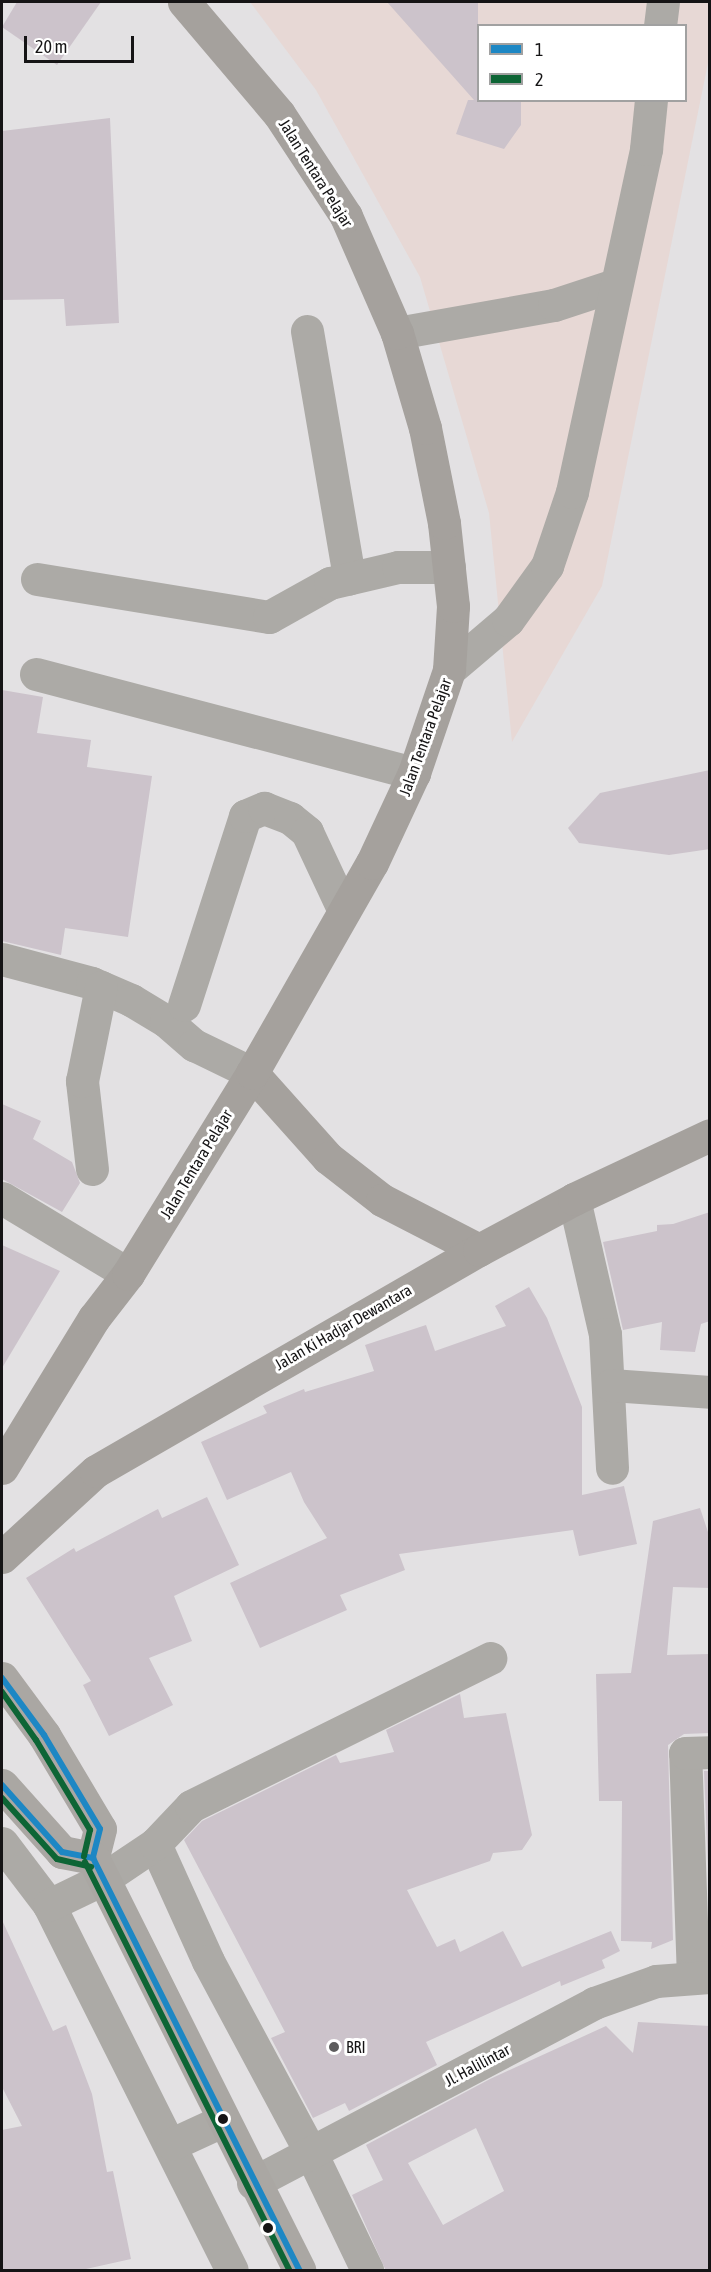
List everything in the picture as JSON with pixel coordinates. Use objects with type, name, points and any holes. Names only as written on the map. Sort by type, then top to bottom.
[{"type":"highway","points":[[2,1678],[44,1735],[100,1829],[98,1868],[222,2121],[299,2271]]},
{"type":"highway","points":[[2,1785],[62,1852],[98,1868]]},
{"type":"main road","name":"Jalan Tentara Pelajar","points":[[2,1468],[94,1318],[128,1274],[252,1073],[372,863],[414,773],[449,670],[453,606],[449,567],[425,428],[397,333],[346,216],[279,114],[184,2]]},
{"type":"main road","points":[[252,1073],[328,1158],[382,1200],[479,1250]]},
{"type":"main road","name":"Jalan Ki Hadjar Dewantara","points":[[2,1557],[96,1471],[479,1250],[574,1199],[710,1135]]},
{"type":"street","points":[[660,24],[663,2]]},
{"type":"street","points":[[449,670],[508,620],[547,566],[572,492],[646,149],[651,102]]},
{"type":"street","points":[[397,333],[554,305],[615,285]]},
{"type":"street","points":[[307,331],[349,578]]},
{"type":"street","points":[[37,579],[269,617],[330,583],[398,567],[449,567]]},
{"type":"street","points":[[36,674],[414,773]]},
{"type":"street","points":[[184,1005],[245,816],[264,808],[290,818],[307,832],[344,911]]},
{"type":"street","points":[[2,959],[101,987],[166,1021],[194,1045],[252,1073]]},
{"type":"street","points":[[92,1169],[82,1081],[101,987]]},
{"type":"street","points":[[2,1198],[128,1274]]},
{"type":"street","points":[[574,1199],[597,1290],[611,1385],[612,1468]]},
{"type":"street","points":[[611,1385],[710,1392]]},
{"type":"street","points":[[2,1434],[31,1419]]},
{"type":"street","points":[[50,1905],[98,1868],[155,1844],[191,1806],[490,1658]]},
{"type":"street","points":[[701,1977],[685,1753],[710,1752]]},
{"type":"street","points":[[2,1843],[50,1905],[172,2144],[232,2271]]},
{"type":"street","points":[[155,1844],[208,1961],[311,2153],[367,2271]]},
{"type":"street","name":"Jl. Halilintar","points":[[253,2183],[594,2003],[647,1983],[701,1977]]},
{"type":"street","points":[[172,2144],[222,2121]]},
{"type":"shaded area","points":[[250,2],[709,2],[709,58],[602,586],[512,742],[489,513],[420,277],[316,90]]},
{"type":"building","points":[[17,2],[101,2],[57,65],[2,27]]},
{"type":"building","points":[[387,2],[478,2],[477,102],[521,102],[521,125],[504,149],[456,134],[468,100],[474,100]]},
{"type":"building","points":[[110,118],[119,323],[66,326],[64,299],[2,300],[2,131]]},
{"type":"building","points":[[2,690],[43,697],[37,733],[91,740],[87,767],[152,776],[128,937],[65,928],[61,955],[2,941]]},
{"type":"building","points":[[710,770],[710,849],[669,855],[579,843],[568,828],[600,793]]},
{"type":"building","points":[[2,1104],[41,1121],[33,1139],[72,1162],[80,1183],[62,1212],[2,1179]]},
{"type":"building","points":[[710,1212],[710,1321],[701,1324],[695,1352],[660,1350],[662,1322],[623,1330],[603,1242],[657,1231],[657,1225],[673,1224]]},
{"type":"building","points":[[2,1245],[60,1271],[2,1368]]},
{"type":"building","points":[[529,1287],[547,1318],[582,1407],[582,1495],[624,1486],[637,1544],[579,1556],[573,1530],[399,1554],[405,1570],[340,1595],[347,1610],[260,1648],[230,1583],[327,1538],[304,1502],[291,1472],[227,1500],[201,1442],[267,1413],[263,1406],[304,1389],[305,1392],[374,1371],[365,1345],[426,1325],[435,1351],[506,1326],[495,1306]]},
{"type":"building","points":[[207,1497],[239,1565],[174,1596],[192,1641],[149,1658],[173,1705],[109,1736],[83,1685],[91,1681],[26,1578],[74,1548],[76,1552],[158,1509],[162,1518]]},
{"type":"building","points":[[700,1508],[710,1538],[710,1588],[673,1587],[667,1655],[710,1654],[710,1733],[684,1734],[668,1745],[673,1940],[651,1949],[652,1942],[621,1941],[622,1801],[599,1801],[596,1674],[631,1673],[653,1521]]},
{"type":"building","points":[[460,1694],[464,1718],[506,1713],[532,1835],[522,1850],[493,1853],[490,1861],[407,1890],[437,1947],[455,1939],[460,1952],[503,1931],[522,1967],[611,1931],[620,1951],[602,1960],[605,1968],[561,1986],[560,1981],[426,2042],[437,2065],[349,2111],[345,2103],[313,2118],[271,2038],[285,2032],[184,1840],[202,1821],[336,1755],[340,1763],[394,1752],[386,1730]]},
{"type":"building","points":[[704,1771],[710,1771],[710,1914]]},
{"type":"building","points":[[2,1920],[53,2031],[66,2025],[92,2094],[107,2172],[113,2171],[131,2259],[77,2271],[2,2271],[2,2130],[22,2126],[2,2087]]},
{"type":"building","points":[[638,2022],[710,2026],[710,2271],[386,2271],[352,2195],[383,2180],[366,2145],[490,2079],[606,2026],[633,2053]],"holes":[[[476,2128],[504,2191],[443,2225],[408,2163]]]},
{"type":"transit line","name":"1","points":[[2,1678],[44,1735],[100,1829],[93,1858]]},
{"type":"transit line","name":"2","points":[[2,1692],[36,1740],[90,1830],[84,1856]]},
{"type":"transit line","name":"1","points":[[2,1785],[62,1852],[93,1858]]},
{"type":"transit line","name":"2","points":[[2,1798],[57,1859],[91,1867]]},
{"type":"transit line","name":"1","points":[[93,1858],[299,2270]]},
{"type":"transit line","name":"2","points":[[85,1862],[289,2270]]},
{"type":"place","name":"BRI","points":[[334,2047]]}]
